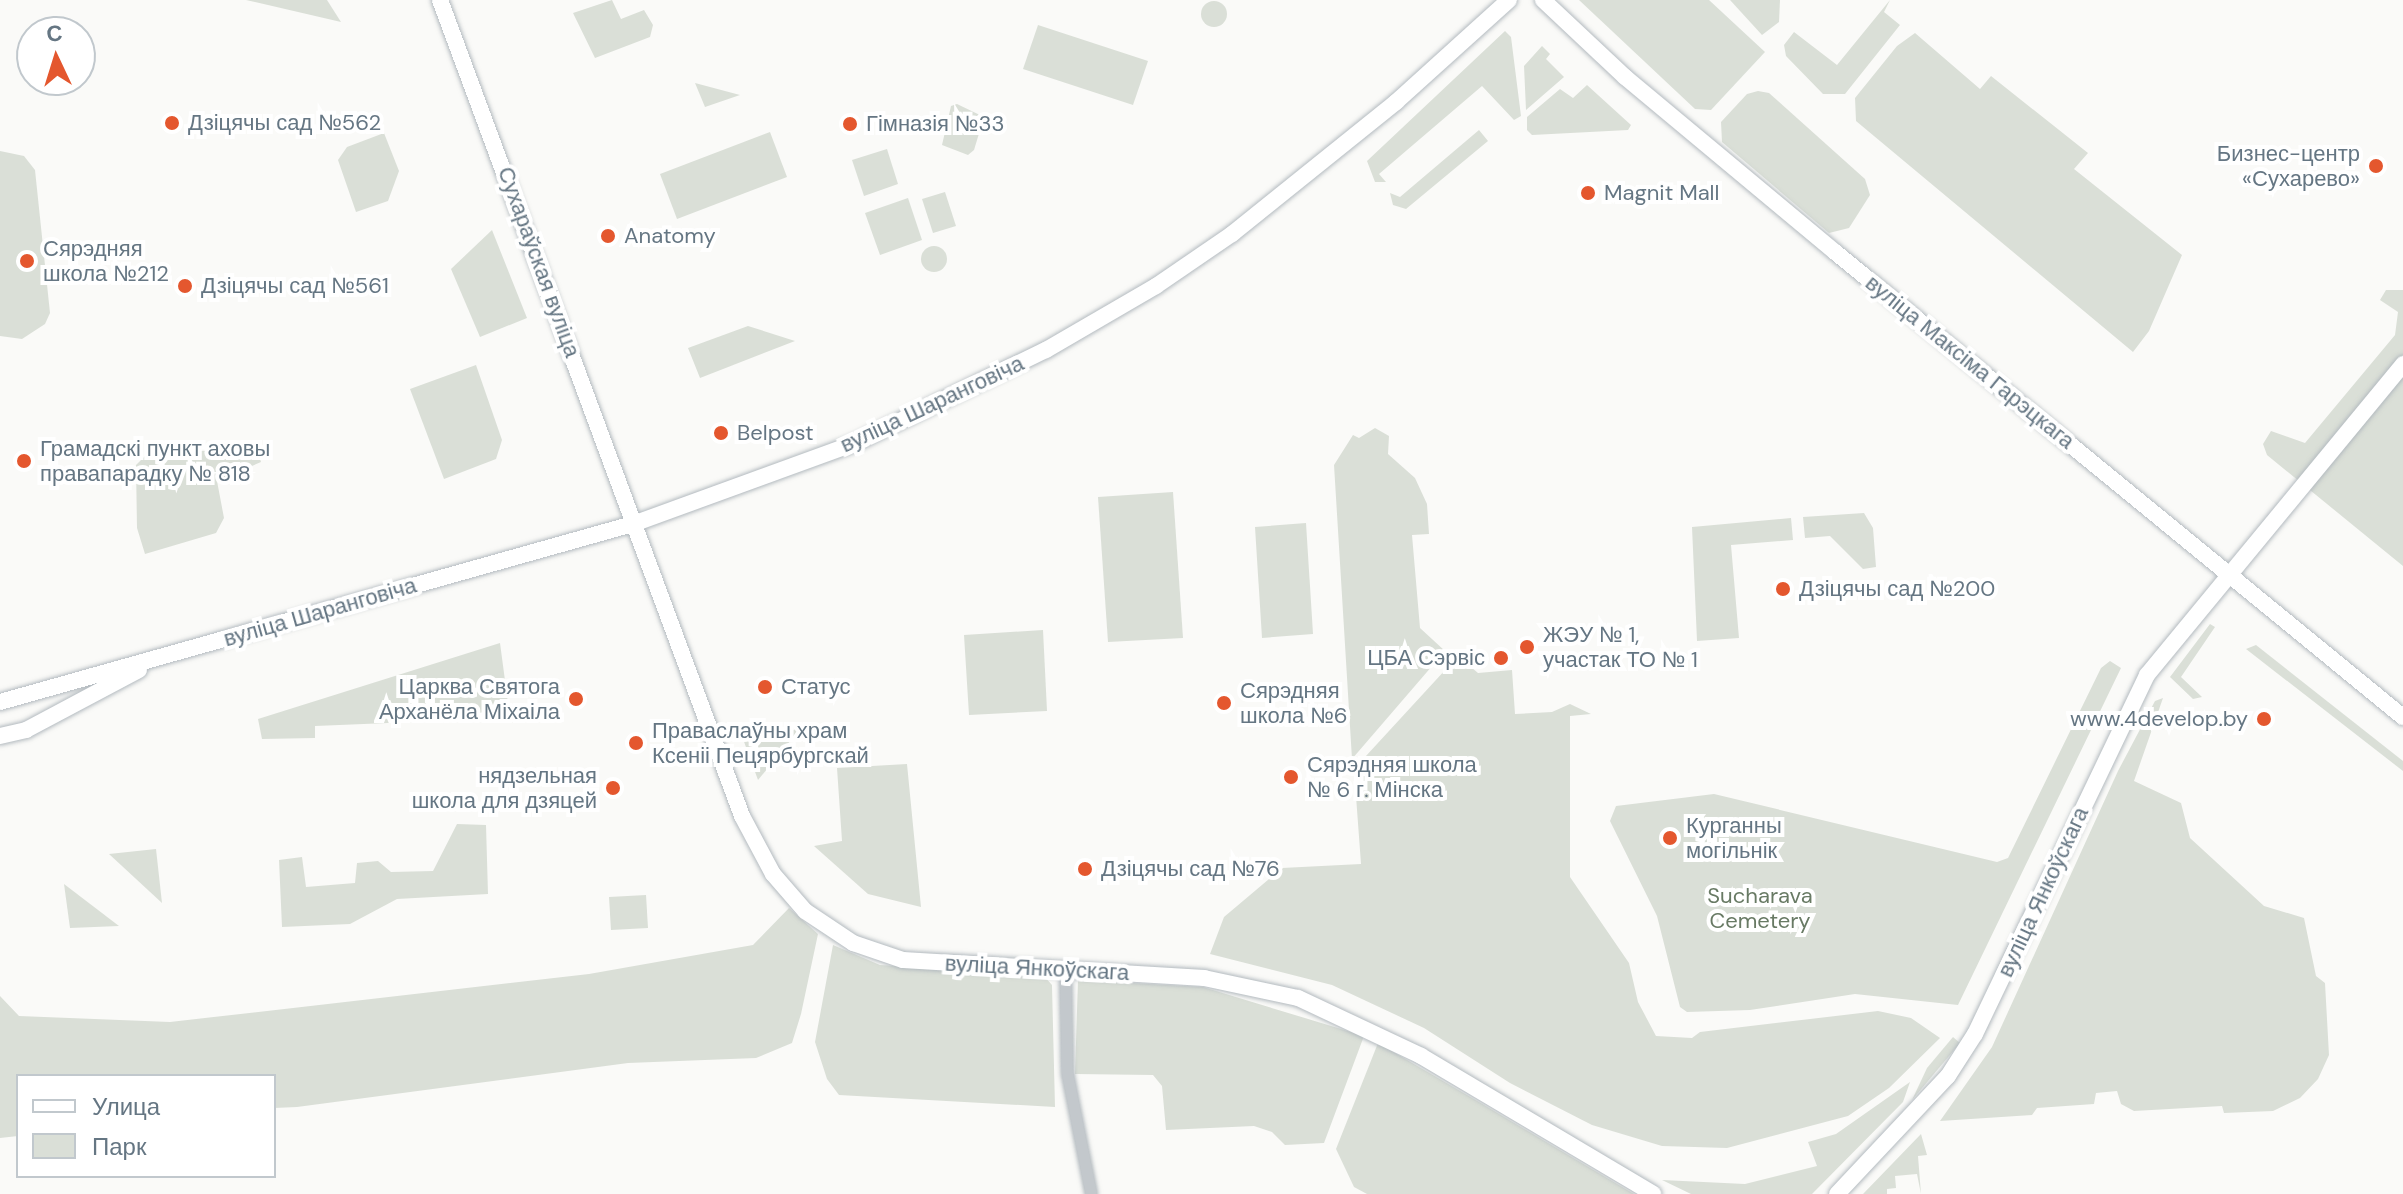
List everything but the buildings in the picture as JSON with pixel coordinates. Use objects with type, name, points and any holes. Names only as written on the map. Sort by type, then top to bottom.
[{"type":"main road","name":"Сухараўская вуліца","points":[[440,0],[633,524]]},
{"type":"main road","name":"вуліца Шаранговіча","points":[[0,702],[633,524],[855,443],[1046,350],[1156,286],[1232,234],[1384,112],[1509,0]]},
{"type":"main road","name":"вуліца Максіма Гарэцкага","points":[[1543,0],[1553,6],[1625,77],[2403,717]]},
{"type":"main road","name":"вуліца Янкоўскага","points":[[1837,1194],[1939,1087],[1975,1034],[2147,675],[2227,574],[2403,364]]},
{"type":"main road","name":"вуліца Янкоўскага","points":[[633,524],[742,816],[773,874],[805,911],[853,943],[903,960],[1218,980],[1334,1012],[1446,1070],[1653,1194]]},
{"type":"main road","name":"вуліца Шаранговіча","points":[[0,736],[26,730],[169,654]]},
{"type":"street","points":[[1065,969],[1067,1073],[1091,1194]]},
{"type":"green space","points":[[246,0],[327,0],[341,22]]},
{"type":"green space","points":[[612,0],[621,19],[644,10],[653,25],[650,37],[595,58],[573,13]]},
{"type":"green space","points":[[1579,0],[1709,0],[1765,52],[1711,110],[1695,109]]},
{"type":"green space","points":[[1730,0],[1780,0],[1779,22],[1762,35]]},
{"type":"green space","points":[[1890,0],[1884,12],[1900,25],[1845,94],[1823,94],[1786,56],[1784,45],[1794,32],[1837,65]]},
{"type":"green space","points":[[1214,1],[1223,5],[1227,14],[1223,23],[1214,27],[1205,23],[1201,14],[1205,5]]},
{"type":"green space","points":[[1038,25],[1148,61],[1133,105],[1023,69]]},
{"type":"green space","points":[[1505,31],[1511,37],[1521,116],[1514,120],[1482,86],[1379,174],[1386,182],[1375,182],[1367,161]]},
{"type":"green space","points":[[1915,33],[1980,89],[1991,76],[2088,153],[2074,169],[2182,255],[2149,331],[2133,352],[1856,121],[1855,98],[1897,46]]},
{"type":"green space","points":[[1542,46],[1550,54],[1546,59],[1564,77],[1526,110],[1524,66]]},
{"type":"green space","points":[[695,83],[740,95],[705,107]]},
{"type":"green space","points":[[1587,85],[1631,125],[1628,130],[1532,135],[1527,130],[1527,117],[1560,89],[1573,98]]},
{"type":"green space","points":[[1758,91],[1769,93],[1865,179],[1870,195],[1849,228],[1829,233],[1722,142],[1721,122],[1747,94]]},
{"type":"green space","points":[[957,104],[984,117],[974,150],[968,155],[942,145],[951,106]]},
{"type":"green space","points":[[1479,130],[1488,141],[1406,209],[1393,205],[1390,193],[1400,197]]},
{"type":"green space","points":[[770,132],[787,177],[677,219],[660,174]]},
{"type":"green space","points":[[384,133],[399,171],[388,201],[356,212],[338,160],[347,147]]},
{"type":"green space","points":[[887,149],[898,184],[864,196],[852,160]]},
{"type":"green space","points":[[0,151],[24,156],[35,170],[50,313],[45,324],[22,339],[0,336]]},
{"type":"green space","points":[[945,192],[956,226],[933,233],[922,199]]},
{"type":"green space","points":[[908,198],[922,240],[880,255],[865,213]]},
{"type":"green space","points":[[492,230],[527,318],[480,337],[451,269]]},
{"type":"green space","points":[[934,246],[943,250],[947,259],[943,268],[934,272],[925,268],[921,259],[925,250]]},
{"type":"green space","points":[[2386,290],[2403,290],[2403,566],[2267,455],[2263,444],[2271,431],[2305,443],[2395,335],[2398,312],[2380,300]]},
{"type":"green space","points":[[748,326],[795,341],[700,378],[688,348]]},
{"type":"green space","points":[[476,365],[502,440],[496,459],[444,479],[410,389]]},
{"type":"green space","points":[[1375,428],[1389,436],[1388,454],[1415,478],[1427,504],[1429,534],[1412,535],[1420,628],[1445,651],[1352,759],[1334,465],[1353,435],[1359,438]]},
{"type":"green space","points":[[256,447],[261,462],[217,481],[224,518],[216,533],[145,554],[137,528],[136,465],[146,455]]},
{"type":"green space","points":[[1173,492],[1183,638],[1108,642],[1098,497]]},
{"type":"green space","points":[[1864,513],[1873,528],[1876,567],[1863,569],[1830,536],[1805,538],[1803,517]]},
{"type":"green space","points":[[1791,518],[1793,540],[1731,545],[1739,638],[1697,641],[1692,527]]},
{"type":"green space","points":[[1306,523],[1313,634],[1262,638],[1255,527]]},
{"type":"green space","points":[[2210,624],[2215,627],[2181,677],[2202,697],[2193,699],[2170,677]]},
{"type":"green space","points":[[1043,630],[1047,711],[969,715],[964,635]]},
{"type":"green space","points":[[500,643],[510,718],[315,726],[315,738],[262,739],[258,719]]},
{"type":"green space","points":[[2256,645],[2403,761],[2403,771],[2246,649]]},
{"type":"green space","points":[[1458,656],[1478,673],[1512,670],[1515,714],[1552,712],[1570,704],[1591,714],[1570,716],[1570,877],[1629,963],[1638,1002],[1656,1036],[1692,1038],[1700,1032],[1878,1011],[1911,1018],[1940,1038],[1889,1088],[1848,1116],[1727,1148],[1662,1146],[1592,1125],[1510,1083],[1424,1028],[1332,985],[1210,954],[1224,917],[1282,868],[1361,864],[1354,769]]},
{"type":"green space","name":"Sucharava Cemetery","points":[[2110,661],[2121,668],[1958,1005],[1855,994],[1750,1010],[1687,1012],[1680,1007],[1657,916],[1610,821],[1616,806],[1714,794],[1997,862],[2008,858],[2101,668]]},
{"type":"green space","points":[[2163,698],[2134,781],[2181,803],[2190,838],[2264,906],[2304,918],[2316,976],[2325,983],[2329,1055],[2318,1079],[2300,1098],[2273,1111],[2224,1113],[2222,1106],[2134,1111],[2121,1104],[2117,1091],[2096,1093],[2094,1104],[2037,1108],[2032,1115],[1940,1121],[1992,1047],[2118,771],[2155,701]]},
{"type":"green space","points":[[759,725],[760,734],[800,729],[758,780],[739,728]]},
{"type":"green space","points":[[907,764],[921,907],[868,894],[814,846],[842,841],[837,768]]},
{"type":"green space","points":[[457,824],[486,825],[488,894],[397,899],[350,924],[282,927],[279,860],[302,857],[306,887],[355,883],[357,863],[378,861],[391,872],[433,871]]},
{"type":"green space","points":[[156,849],[162,903],[109,854]]},
{"type":"green space","points":[[64,884],[119,926],[70,928]]},
{"type":"green space","points":[[646,895],[648,928],[611,930],[609,897]]},
{"type":"green space","points":[[789,908],[818,934],[792,1043],[756,1058],[628,1063],[276,1108],[276,1074],[16,1074],[16,1136],[0,1138],[0,996],[19,1016],[170,1022],[589,974],[753,945]]},
{"type":"green space","points":[[833,945],[880,965],[1044,976],[1052,985],[1055,1107],[839,1095],[827,1079],[815,1042]]},
{"type":"green space","points":[[1078,980],[1203,987],[1364,1036],[1324,1143],[1285,1145],[1272,1132],[1254,1126],[1166,1130],[1162,1086],[1153,1075],[1075,1074]]},
{"type":"green space","points":[[1953,1037],[1960,1043],[1912,1100],[1927,1068]]},
{"type":"green space","points":[[1378,1043],[1634,1194],[1367,1194],[1354,1187],[1336,1149]]},
{"type":"green space","points":[[1910,1082],[1903,1102],[1812,1194],[1691,1194],[1662,1180],[1745,1184],[1817,1166],[1808,1142],[1836,1134]]},
{"type":"green space","points":[[1921,1134],[1927,1155],[1918,1156],[1921,1194],[1917,1174],[1895,1176],[1896,1188],[1887,1189],[1887,1194],[1863,1194]]},
{"type":"place","name":"Дзіцячы сад №562","points":[[172,123]]},
{"type":"place","name":"Гімназія №33","points":[[850,124]]},
{"type":"place","name":"Бизнес-центр «Сухарево»","points":[[2376,166]]},
{"type":"place","name":"Magnit Mall","points":[[1588,193]]},
{"type":"place","name":"Anatomy","points":[[608,236]]},
{"type":"place","name":"Сярэдняя школа №212","points":[[27,261]]},
{"type":"place","name":"Дзіцячы сад №561","points":[[185,286]]},
{"type":"place","name":"Belpost","points":[[721,433]]},
{"type":"place","name":"Грамадскі пункт аховы правапарадку № 818","points":[[24,461]]},
{"type":"place","name":"Дзіцячы сад №200","points":[[1783,589]]},
{"type":"place","name":"ЖЭУ № 1, участак ТО № 1","points":[[1527,647]]},
{"type":"place","name":"ЦБА Сэрвіс","points":[[1501,658]]},
{"type":"place","name":"Статус","points":[[765,687]]},
{"type":"place","name":"Царква Святога Арханёла Міхаіла","points":[[576,699]]},
{"type":"place","name":"Сярэдняя школа №6","points":[[1224,703]]},
{"type":"place","name":"www.4develop.by","points":[[2264,719]]},
{"type":"place","name":"Праваслаўны храм Ксеніі Пецярбургскай","points":[[636,743]]},
{"type":"place","name":"Сярэдняя школа № 6 г. Мінска","points":[[1291,777]]},
{"type":"place","name":"нядзельная школа для дзяцей","points":[[613,788]]},
{"type":"place","name":"Курганны могільнік","points":[[1670,838]]},
{"type":"place","name":"Дзіцячы сад №76","points":[[1085,869]]}]
